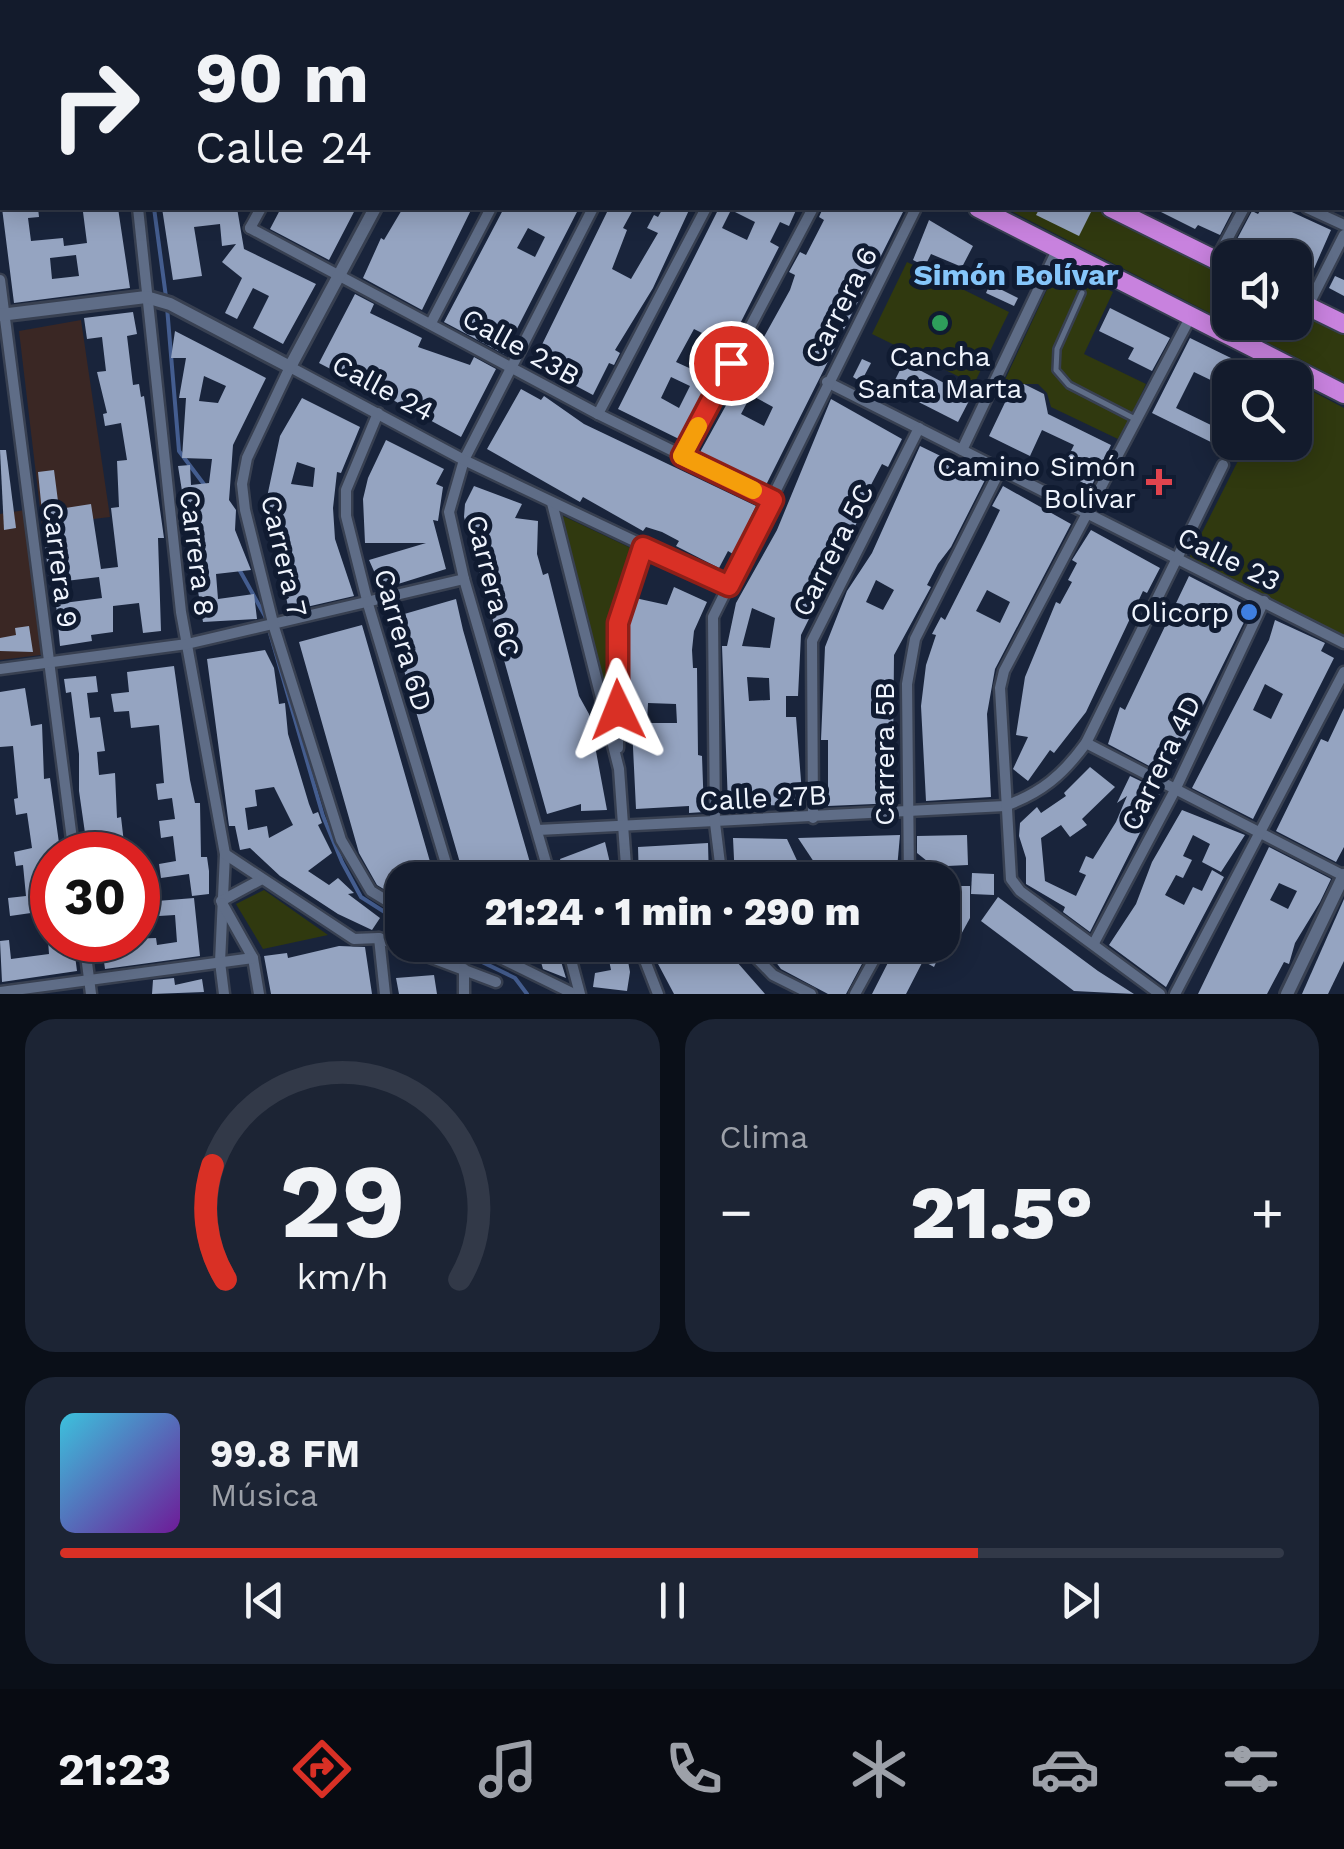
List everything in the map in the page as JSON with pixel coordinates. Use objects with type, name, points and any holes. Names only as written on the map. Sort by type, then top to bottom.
[{"type":"highway","points":[[982,210],[1344,394]]},
{"type":"highway","points":[[1136,213],[1212,258]]},
{"type":"highway","points":[[1312,308],[1344,324]]},
{"type":"street","name":"Carrera 8","points":[[138,210],[186,644],[225,854],[220,962],[224,994]]},
{"type":"street","points":[[247,210],[250,228]]},
{"type":"street","points":[[250,228],[259,210]]},
{"type":"street","name":"Carrera 7","points":[[374,210],[290,367],[247,458],[242,484],[274,627],[341,840],[371,891],[385,900]]},
{"type":"street","points":[[431,323],[490,210]]},
{"type":"street","name":"Carrera 6C","points":[[546,862],[464,579],[449,512],[464,460],[592,210]]},
{"type":"street","points":[[598,414],[705,210]]},
{"type":"street","points":[[682,456],[812,210]]},
{"type":"street","name":"Carrera 6","points":[[720,862],[715,824],[710,637],[713,617],[915,210]]},
{"type":"street","points":[[1232,240],[1243,210]]},
{"type":"street","points":[[1310,210],[1344,226]]},
{"type":"street","name":"Calle 23B","points":[[250,228],[598,414],[773,500]]},
{"type":"street","points":[[1312,287],[1344,235]]},
{"type":"street","points":[[962,450],[1058,248]]},
{"type":"street","name":"Carrera 9","points":[[0,280],[71,832]]},
{"type":"street","name":"Calle 24","points":[[2,314],[146,298],[170,304],[464,460],[729,586]]},
{"type":"street","points":[[1160,994],[1020,891],[1011,879],[1000,688],[1004,671],[1191,316]]},
{"type":"street","name":"Calle 23","points":[[827,382],[1344,643]]},
{"type":"street","name":"Carrera 6D","points":[[378,412],[346,490],[346,516],[368,604],[446,862]]},
{"type":"street","name":"Carrera 5C","points":[[813,818],[812,641],[920,428]]},
{"type":"street","name":"Calle 27B","points":[[538,830],[715,824],[1005,806],[1051,784],[1086,743],[1222,465]]},
{"type":"street","name":"Carrera 5B","points":[[909,862],[907,684],[915,639],[1000,470]]},
{"type":"street","points":[[552,503],[618,769]]},
{"type":"street","points":[[626,862],[618,769],[618,623],[643,547]]},
{"type":"street","points":[[0,669],[186,644],[274,627],[464,579]]},
{"type":"street","name":"Carrera 4D","points":[[1094,943],[1174,792],[1264,601]]},
{"type":"street","points":[[1176,994],[1344,672]]},
{"type":"street","points":[[1086,743],[1174,792],[1344,876],[1287,994]]},
{"type":"street","points":[[225,854],[354,939],[385,939]]},
{"type":"street","points":[[259,994],[253,958],[221,901],[260,880]]},
{"type":"street","points":[[379,938],[385,994]]},
{"type":"street","points":[[0,992],[253,958]]},
{"type":"street","points":[[87,962],[91,994]]},
{"type":"street","points":[[455,962],[496,982]]},
{"type":"street","points":[[505,962],[554,989],[577,994],[570,962]]},
{"type":"street","points":[[646,962],[658,994]]},
{"type":"street","points":[[761,962],[773,974],[810,994]]},
{"type":"street","points":[[855,994],[873,962]]},
{"type":"street","points":[[464,969],[464,994]]},
{"type":"lane","points":[[1082,293],[1057,349],[1056,370],[1069,385],[1137,420]]},
{"type":"shaded area","points":[[81,320],[110,517],[42,525],[19,331]]},
{"type":"shaded area","points":[[25,510],[41,655],[0,660],[0,514]]},
{"type":"green space","points":[[1009,210],[1096,210],[1212,267],[1212,314]]},
{"type":"green space","name":"Cancha Santa Marta","points":[[907,262],[1009,312],[974,384],[872,334]]},
{"type":"green space","points":[[1058,266],[1113,292],[1084,354],[1146,384],[1120,440],[1051,407],[1047,393],[1038,384],[1003,384]]},
{"type":"green space","points":[[1312,318],[1344,334],[1344,382],[1312,366],[1312,360],[1301,360],[1262,340],[1312,340]]},
{"type":"green space","points":[[1312,391],[1344,408],[1344,640],[1188,560],[1238,460],[1312,460]]},
{"type":"green space","points":[[559,514],[635,550],[616,616],[613,713],[609,714]]},
{"type":"green space","points":[[264,890],[328,935],[263,949],[236,904]]},
{"type":"building","points":[[2,210],[38,210],[39,217],[28,218],[31,241],[63,238],[64,246],[87,243],[83,212],[118,210],[130,288],[14,303]],"holes":[[[76,255],[79,276],[52,279],[50,258]]]},
{"type":"building","points":[[162,210],[237,210],[244,249],[316,284],[283,344],[253,328],[269,296],[253,288],[237,319],[225,313],[242,278],[222,262],[236,244],[222,246],[220,224],[194,227],[202,276],[173,280]]},
{"type":"building","points":[[280,210],[355,210],[329,260],[270,229]]},
{"type":"building","points":[[402,210],[471,210],[422,310],[363,278],[381,238],[384,240]]},
{"type":"building","points":[[503,210],[578,210],[504,354],[444,322]],"holes":[[[528,228],[545,237],[535,257],[517,248]]]},
{"type":"building","points":[[608,210],[633,210],[623,228],[627,230],[612,269],[631,279],[658,233],[647,228],[654,215],[658,217],[662,210],[689,210],[653,288],[615,350],[620,353],[614,365],[609,363],[593,395],[533,363]]},
{"type":"building","points":[[718,210],[731,210],[796,210],[789,226],[780,222],[770,242],[779,247],[681,440],[618,409]],"holes":[[[731,210],[755,222],[747,240],[722,228]],[[694,329],[714,339],[698,372],[676,362]],[[671,377],[690,386],[679,408],[661,398]]]},
{"type":"building","points":[[822,210],[904,210],[766,485],[699,454],[790,290],[795,275],[789,272],[800,252],[806,255],[824,220],[819,217]],"holes":[[[751,395],[773,407],[764,426],[741,414]]]},
{"type":"building","points":[[1039,210],[1092,210],[1079,236],[1036,215]]},
{"type":"building","points":[[1157,210],[1233,210],[1220,235],[1198,225],[1195,229]]},
{"type":"building","points":[[1261,210],[1287,210],[1331,230],[1312,273],[1312,240],[1237,240],[1252,211],[1258,214]]},
{"type":"building","points":[[929,220],[973,246],[962,267],[931,254],[925,266],[913,260]]},
{"type":"building","points":[[1335,276],[1344,280],[1344,296],[1329,288]]},
{"type":"building","points":[[990,284],[1018,298],[1014,306],[986,293]]},
{"type":"building","points":[[355,294],[374,304],[370,313],[422,338],[418,347],[470,365],[474,357],[496,369],[461,437],[391,399],[389,403],[369,394],[371,390],[319,363]]},
{"type":"building","points":[[1110,308],[1170,338],[1152,371],[1128,359],[1134,348],[1099,331]]},
{"type":"building","points":[[133,312],[137,334],[127,336],[133,385],[139,384],[141,397],[144,396],[164,538],[158,538],[161,631],[143,633],[139,603],[113,606],[113,632],[91,635],[92,641],[60,646],[56,604],[102,598],[99,577],[49,583],[38,472],[54,470],[59,509],[91,504],[101,569],[118,567],[111,508],[119,507],[117,461],[127,460],[121,423],[105,426],[103,414],[107,413],[97,372],[106,371],[102,337],[87,339],[84,318]]},
{"type":"building","points":[[175,331],[266,378],[233,445],[229,500],[236,510],[235,530],[251,570],[216,574],[218,599],[254,594],[257,619],[203,622],[178,466],[190,465],[191,485],[209,483],[212,459],[182,458],[186,398],[179,398],[186,358],[171,358]],"holes":[[[204,376],[226,386],[218,403],[199,401]]]},
{"type":"building","points":[[1190,338],[1235,360],[1212,360],[1212,381],[1194,372],[1176,408],[1212,426],[1212,443],[1152,413]]},
{"type":"building","points":[[862,359],[871,363],[861,382],[853,377]]},
{"type":"building","points":[[904,362],[971,397],[958,422],[891,388]]},
{"type":"building","points":[[1024,384],[1044,394],[1048,414],[1111,445],[1091,487],[1061,471],[1074,445],[1042,430],[1030,456],[989,436],[1011,390]]},
{"type":"building","points":[[521,389],[541,400],[544,396],[584,424],[756,506],[733,554],[728,551],[719,568],[676,546],[679,541],[662,532],[646,527],[643,531],[583,497],[580,502],[487,449]]},
{"type":"building","points":[[302,398],[360,427],[341,473],[337,472],[333,508],[335,539],[354,596],[289,611],[266,502],[280,436]],"holes":[[[297,462],[315,468],[313,487],[291,484]]]},
{"type":"building","points":[[831,399],[902,439],[888,467],[882,464],[862,502],[866,504],[801,635],[798,696],[786,696],[786,717],[796,717],[803,806],[728,804],[722,646],[727,646],[736,603],[777,530]],"holes":[[[752,608],[775,618],[770,648],[742,646]],[[747,677],[769,678],[770,700],[749,701]]]},
{"type":"building","points":[[386,440],[444,469],[436,484],[443,487],[438,521],[433,520],[446,569],[382,589],[369,560],[426,543],[365,543],[363,499]]},
{"type":"building","points":[[920,446],[986,478],[927,585],[931,587],[894,655],[893,762],[897,803],[828,806],[828,740],[821,740],[825,647],[847,591],[872,553]],"holes":[[[876,580],[894,590],[883,610],[866,602]]]},
{"type":"building","points":[[0,450],[6,450],[16,528],[4,530]]},
{"type":"building","points":[[474,486],[522,504],[515,518],[538,521],[537,554],[543,575],[548,573],[579,696],[589,714],[607,810],[581,811],[581,804],[547,814],[464,517],[465,504]]},
{"type":"building","points":[[1003,486],[1071,524],[995,669],[987,714],[991,797],[926,801],[921,706],[926,665],[936,635],[932,634],[941,617],[945,620],[1000,510],[992,506]],"holes":[[[987,590],[1010,602],[1000,623],[976,611]]]},
{"type":"building","points":[[1091,530],[1160,568],[1147,593],[1143,591],[1086,712],[1054,753],[1050,750],[1028,781],[1013,769],[1028,737],[1016,735],[1025,677],[1056,602],[1060,604],[1072,582],[1068,580],[1077,563],[1072,560]]},
{"type":"building","points":[[1189,576],[1251,608],[1168,776],[1108,744],[1120,707],[1125,710]]},
{"type":"building","points":[[674,587],[707,602],[694,631],[692,650],[693,668],[697,668],[698,755],[702,756],[704,812],[689,813],[689,806],[636,809],[627,624],[635,598],[667,605]],"holes":[[[648,703],[676,704],[677,723],[647,723]]]},
{"type":"building","points":[[456,599],[530,862],[460,862],[403,667],[409,665],[404,647],[395,649],[387,619]]},
{"type":"building","points":[[1275,620],[1325,643],[1321,651],[1334,658],[1253,819],[1192,788],[1269,640]],"holes":[[[1265,684],[1283,694],[1271,719],[1253,710]]]},
{"type":"building","points":[[362,625],[430,862],[385,862],[385,890],[377,885],[359,853],[299,642]]},
{"type":"building","points":[[29,626],[33,652],[0,651],[0,638],[16,635],[15,628]]},
{"type":"building","points":[[265,650],[274,668],[279,704],[285,703],[288,734],[309,804],[313,814],[318,812],[322,823],[318,825],[332,853],[308,871],[329,885],[338,878],[354,893],[348,894],[380,918],[372,930],[338,914],[280,876],[250,848],[240,850],[235,826],[229,826],[207,659]],"holes":[[[274,787],[293,825],[269,838],[267,826],[248,830],[245,808],[257,806],[255,790]]]},
{"type":"building","points":[[174,666],[190,780],[195,803],[200,803],[201,857],[207,857],[209,894],[192,896],[189,874],[161,878],[160,864],[176,861],[173,836],[161,838],[159,821],[175,819],[172,798],[158,800],[156,784],[164,783],[159,725],[131,728],[129,711],[114,712],[111,694],[129,692],[127,672]]},
{"type":"building","points":[[96,676],[98,692],[87,693],[90,718],[100,717],[105,751],[97,752],[99,775],[115,773],[117,818],[121,817],[123,832],[85,832],[71,692],[66,693],[64,679]]},
{"type":"building","points":[[25,688],[31,726],[42,724],[44,779],[50,778],[57,832],[30,834],[27,813],[16,815],[13,746],[0,747],[0,692]]},
{"type":"building","points":[[1344,708],[1344,847],[1336,862],[1276,831],[1321,739],[1328,742]]},
{"type":"building","points":[[1090,767],[1115,787],[1082,819],[1087,825],[1070,837],[1061,825],[1041,838],[1045,881],[1076,896],[1086,875],[1079,872],[1086,856],[1093,859],[1116,822],[1127,796],[1117,803],[1130,776],[1161,791],[1090,932],[1063,912],[1065,907],[1026,884],[1026,858],[1019,836],[1020,823],[1037,807],[1041,813],[1066,796],[1064,793]]},
{"type":"building","points":[[1182,810],[1245,835],[1221,872],[1202,862],[1210,844],[1193,835],[1183,856],[1192,860],[1183,878],[1176,875],[1165,895],[1184,905],[1193,887],[1202,891],[1212,870],[1224,877],[1166,987],[1109,945],[1136,904],[1152,862]]},
{"type":"building","points":[[900,835],[898,862],[814,862],[798,838]]},
{"type":"building","points":[[967,835],[968,865],[927,862],[917,853],[917,836]]},
{"type":"building","points":[[733,838],[787,839],[798,862],[734,862]]},
{"type":"building","points":[[605,842],[610,862],[561,862],[560,859]]},
{"type":"building","points":[[708,843],[709,862],[638,862],[638,847]]},
{"type":"building","points":[[1269,847],[1331,879],[1295,943],[1289,964],[1284,962],[1267,994],[1198,994]],"holes":[[[1279,883],[1297,891],[1288,909],[1270,900]]]},
{"type":"building","points":[[30,848],[30,913],[10,916],[8,898],[26,896],[23,865],[16,866],[14,852]]},
{"type":"building","points":[[972,873],[994,874],[994,895],[971,894]]},
{"type":"building","points":[[960,886],[970,886],[970,918],[960,936]]},
{"type":"building","points":[[998,897],[1134,994],[1074,991],[981,921]]},
{"type":"building","points":[[194,898],[200,956],[160,961],[160,945],[177,942],[175,915],[160,916],[160,901]]},
{"type":"building","points":[[1344,899],[1344,961],[1328,994],[1302,994]]},
{"type":"building","points":[[9,940],[11,959],[30,956],[30,962],[76,962],[77,971],[2,982],[0,941]]},
{"type":"building","points":[[339,946],[365,947],[372,994],[271,994],[264,956],[287,953],[288,958]]},
{"type":"building","points":[[104,962],[156,962],[105,969]]},
{"type":"building","points":[[541,962],[561,962],[566,978],[543,969]]},
{"type":"building","points":[[609,962],[628,962],[627,991],[593,987],[595,973],[611,970]]},
{"type":"building","points":[[657,962],[737,962],[765,994],[674,994]]},
{"type":"building","points":[[776,962],[863,962],[846,994],[828,994],[781,969]]},
{"type":"building","points":[[888,962],[922,962],[906,994],[872,994]]},
{"type":"building","points":[[434,975],[437,994],[399,994],[396,978]]},
{"type":"building","points":[[174,978],[175,985],[202,979],[204,992],[152,994],[153,980]]},
{"type":"waterway","points":[[154,210],[166,297]]},
{"type":"waterway","points":[[167,307],[179,451],[206,487]]},
{"type":"waterway","points":[[239,569],[265,616],[323,816],[342,862],[361,897],[385,912]]},
{"type":"waterway","points":[[482,962],[515,978],[527,994]]},
{"type":"slow traffic","points":[[698,426],[682,456],[753,490]]},
{"type":"place","name":"Cancha Santa Marta","points":[[940,323]]},
{"type":"place","name":"Camino Simón Bolivar","points":[[1159,482]]},
{"type":"place","name":"Olicorp","points":[[1249,612]]},
{"type":"district","name":"Simón Bolívar","points":[[1016,274]]},
{"type":"route","points":[[618,710],[616,656],[620,606],[643,547],[729,586],[773,500],[682,456],[731,363]]}]
